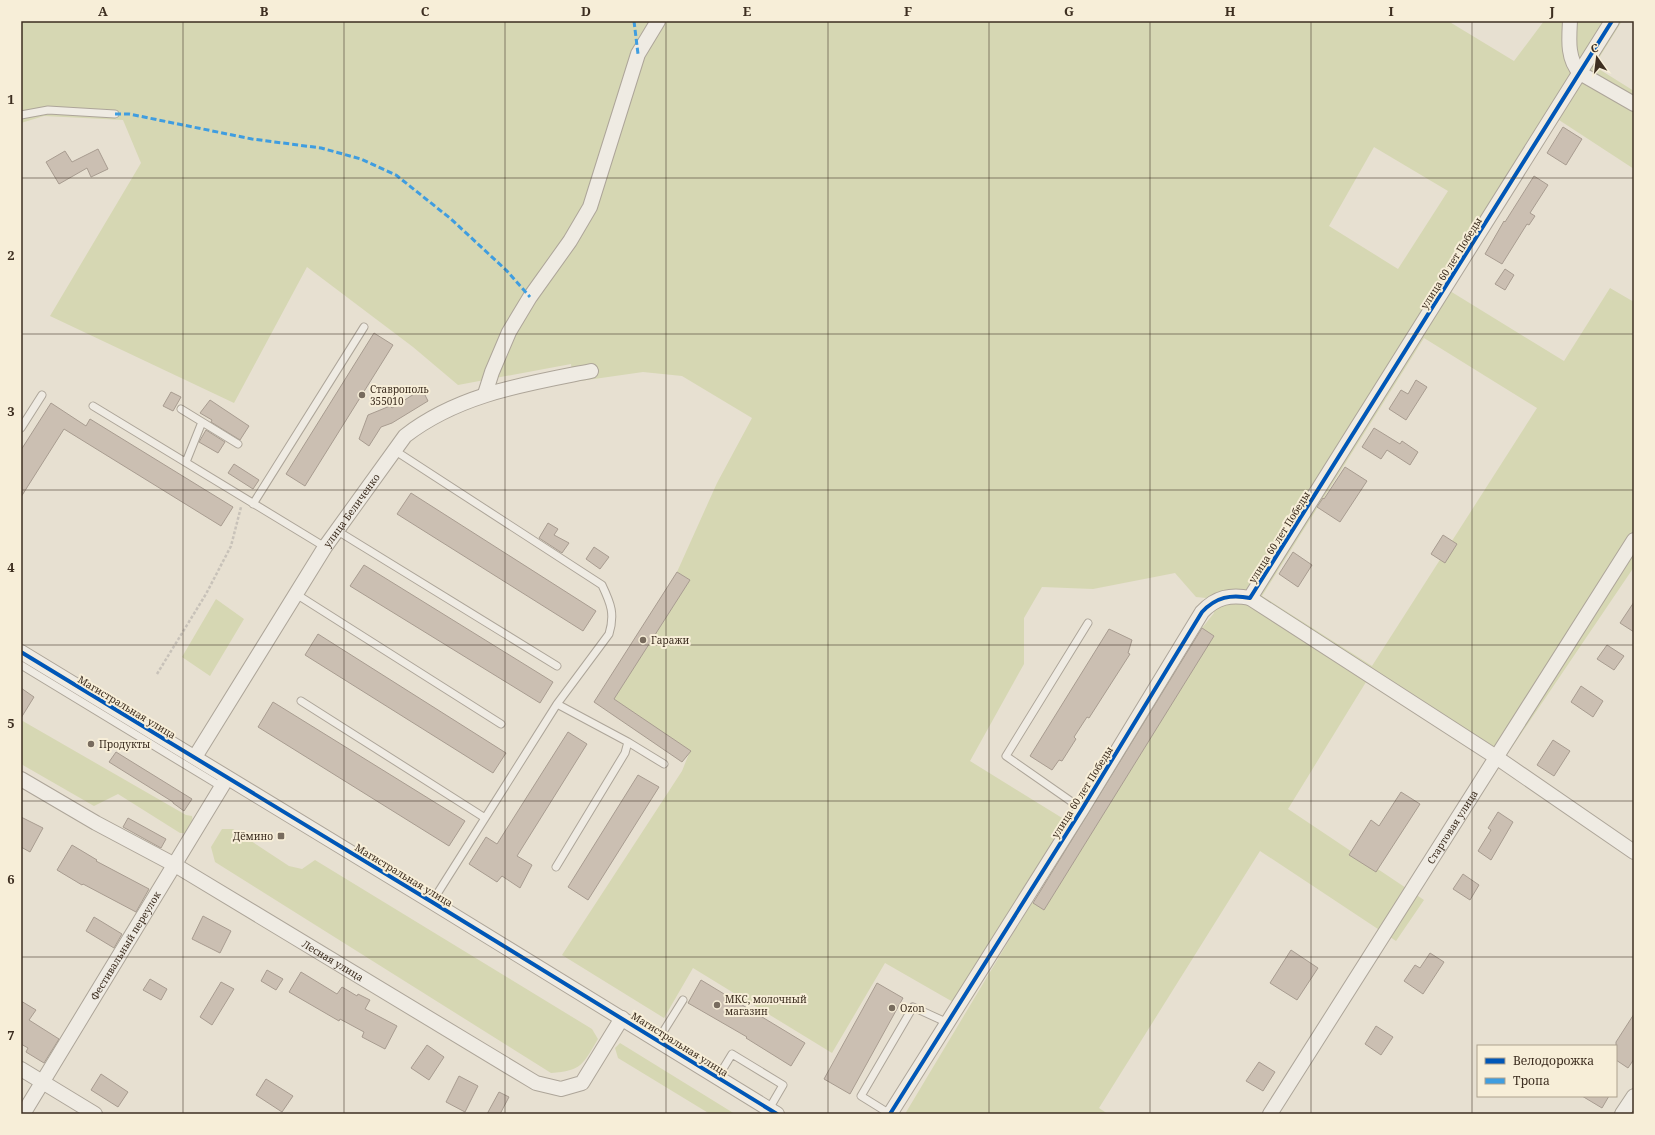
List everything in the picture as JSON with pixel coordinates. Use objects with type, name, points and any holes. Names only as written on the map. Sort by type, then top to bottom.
[{"type":"street","points":[[485,394],[492,372],[509,332],[530,297],[570,241],[590,207],[638,54],[658,21]]},
{"type":"street","points":[[1570,21],[1569,37],[1571,60],[1574,68],[1580,73],[1634,104]]},
{"type":"street","name":"улица 60 лет Победы","points":[[890,1114],[1082,809],[1202,612],[1209,604],[1220,599],[1237,596],[1250,598],[1612,21]]},
{"type":"street","name":"улица Беличенко","points":[[195,757],[336,530],[405,436],[419,425],[448,409],[485,394],[591,371]]},
{"type":"street","name":"Стартовая улица","points":[[1270,1114],[1634,540]]},
{"type":"street","points":[[1250,598],[1496,757],[1634,852]]},
{"type":"street","name":"Магистральная улица","points":[[21,652],[195,757],[224,783],[432,902],[773,1111]]},
{"type":"street","name":"Лесная улица","points":[[21,779],[96,823],[175,865],[536,1083],[561,1089],[582,1083],[622,1018]]},
{"type":"street","name":"Фестивальный переулок","points":[[24,1114],[224,783]]},
{"type":"street","points":[[21,1069],[95,1114]]},
{"type":"street","points":[[1622,1114],[1634,1096]]},
{"type":"lane","points":[[21,115],[48,110],[115,114]]},
{"type":"lane","points":[[253,504],[364,327]]},
{"type":"lane","points":[[21,428],[42,395]]},
{"type":"lane","points":[[93,406],[325,547]]},
{"type":"lane","points":[[181,409],[238,444]]},
{"type":"lane","points":[[186,462],[202,422]]},
{"type":"lane","points":[[394,450],[602,585],[611,604],[612,625],[610,634],[557,704],[432,902]]},
{"type":"lane","points":[[336,530],[557,666]]},
{"type":"lane","points":[[296,594],[501,724]]},
{"type":"lane","points":[[1082,809],[1006,756],[1088,623]]},
{"type":"lane","points":[[21,665],[224,783]]},
{"type":"lane","points":[[301,701],[485,818]]},
{"type":"lane","points":[[557,704],[628,742],[664,764]]},
{"type":"lane","points":[[556,867],[625,753],[628,742]]},
{"type":"lane","points":[[658,1040],[683,1000]]},
{"type":"lane","points":[[890,1114],[861,1096],[913,1007],[948,1023]]},
{"type":"lane","points":[[718,1077],[732,1054],[777,1081],[783,1085],[773,1111]]},
{"type":"path","points":[[157,674],[206,594],[231,546],[243,497]]},
{"type":"green space","points":[[21,21],[1448,21],[1514,61],[1544,21],[1622,21],[1594,66],[1634,91],[1634,169],[1559,120],[1450,291],[1564,361],[1610,288],[1634,302],[1634,567],[1508,753],[1497,764],[1366,682],[1288,809],[1424,900],[1396,941],[1260,851],[1099,1108],[1108,1114],[905,1114],[1032,902],[1044,910],[1214,636],[1202,628],[1214,613],[1206,598],[1196,597],[1175,573],[1093,589],[1042,587],[1024,618],[1024,664],[970,761],[1067,821],[953,1002],[885,963],[832,1053],[693,968],[664,1018],[562,955],[682,771],[690,751],[614,699],[690,580],[677,572],[717,483],[752,418],[682,376],[643,372],[573,382],[571,364],[458,385],[413,347],[307,267],[234,403],[50,316],[141,163],[123,120],[44,116],[21,123]],"holes":[[[1374,147],[1448,191],[1398,269],[1329,226]],[[1424,338],[1537,408],[1372,666],[1262,596]]]},
{"type":"green space","points":[[216,599],[244,619],[210,676],[182,657]]},
{"type":"green space","points":[[21,720],[186,815],[192,816],[193,822],[188,833],[180,833],[118,794],[94,806],[21,764]]},
{"type":"green space","points":[[222,829],[233,829],[289,866],[302,869],[315,860],[592,1029],[598,1039],[589,1055],[576,1068],[551,1073],[215,862],[211,847]]},
{"type":"green space","points":[[620,1043],[735,1114],[710,1114],[618,1058],[615,1048]]},
{"type":"building","points":[[1563,127],[1582,139],[1566,165],[1547,153]]},
{"type":"building","points":[[98,149],[108,169],[91,177],[87,168],[59,184],[46,162],[65,151],[72,162]]},
{"type":"building","points":[[1534,176],[1548,185],[1530,213],[1535,216],[1529,225],[1527,224],[1502,264],[1485,254],[1504,221],[1505,222]]},
{"type":"building","points":[[1505,269],[1514,275],[1505,290],[1495,284]]},
{"type":"building","points":[[374,333],[393,345],[305,486],[286,474]]},
{"type":"building","points":[[1416,380],[1427,387],[1406,420],[1389,409],[1401,390],[1408,394]]},
{"type":"building","points":[[422,389],[428,401],[392,423],[381,427],[369,446],[359,439],[368,415],[390,406],[392,408]]},
{"type":"building","points":[[171,392],[181,397],[173,411],[163,406]]},
{"type":"building","points":[[210,400],[249,426],[240,440],[211,422],[212,420],[200,413]]},
{"type":"building","points":[[51,403],[86,426],[90,419],[233,507],[221,526],[64,429],[21,497],[21,450]]},
{"type":"building","points":[[1374,428],[1400,444],[1402,441],[1418,452],[1410,465],[1387,450],[1381,459],[1362,447]]},
{"type":"building","points":[[206,430],[225,442],[218,453],[199,442]]},
{"type":"building","points":[[234,464],[259,480],[253,489],[228,473]]},
{"type":"building","points":[[1345,467],[1367,481],[1340,522],[1317,507]]},
{"type":"building","points":[[411,493],[596,611],[583,631],[397,514]]},
{"type":"building","points":[[548,523],[558,529],[554,535],[569,543],[562,553],[539,538]]},
{"type":"building","points":[[1443,535],[1457,544],[1445,563],[1431,554]]},
{"type":"building","points":[[594,547],[609,557],[600,569],[586,559]]},
{"type":"building","points":[[1293,552],[1312,565],[1298,587],[1279,574]]},
{"type":"building","points":[[364,565],[553,682],[540,703],[350,586]]},
{"type":"building","name":"Гаражи","points":[[677,572],[690,580],[614,699],[691,751],[682,762],[594,702]]},
{"type":"building","points":[[1634,602],[1634,632],[1620,623]]},
{"type":"building","points":[[1202,628],[1214,636],[1044,910],[1033,903]]},
{"type":"building","points":[[1109,629],[1132,640],[1128,653],[1130,654],[1089,718],[1087,717],[1074,737],[1076,739],[1062,761],[1059,760],[1052,770],[1030,756]]},
{"type":"building","points":[[318,634],[506,753],[493,773],[305,655]]},
{"type":"building","points":[[1607,645],[1624,656],[1614,670],[1597,659]]},
{"type":"building","points":[[1581,686],[1603,701],[1593,717],[1571,702]]},
{"type":"building","points":[[21,688],[34,697],[21,718]]},
{"type":"building","points":[[273,702],[465,821],[449,846],[258,727]]},
{"type":"building","points":[[568,732],[587,744],[517,856],[532,865],[520,888],[502,876],[497,882],[469,864],[486,837],[497,844]]},
{"type":"building","points":[[1553,740],[1570,751],[1554,776],[1537,765]]},
{"type":"building","points":[[116,752],[192,799],[184,811],[173,802],[109,762]]},
{"type":"building","points":[[638,775],[659,787],[588,900],[568,887]]},
{"type":"building","points":[[1401,792],[1420,804],[1376,872],[1349,855],[1371,820],[1379,826]]},
{"type":"building","points":[[1498,812],[1513,822],[1491,860],[1478,851],[1491,830],[1488,828]]},
{"type":"building","points":[[21,817],[43,828],[30,852],[21,847]]},
{"type":"building","points":[[128,818],[166,839],[161,848],[123,827]]},
{"type":"building","points":[[72,845],[97,860],[96,861],[149,889],[136,912],[83,884],[82,885],[57,870]]},
{"type":"building","points":[[1463,874],[1479,885],[1470,900],[1453,889]]},
{"type":"building","points":[[203,916],[231,931],[220,953],[192,939]]},
{"type":"building","points":[[94,917],[122,934],[114,948],[86,931]]},
{"type":"building","points":[[1291,950],[1318,968],[1297,1000],[1270,983]]},
{"type":"building","points":[[1430,953],[1444,962],[1423,994],[1404,981],[1415,965],[1420,968]]},
{"type":"building","points":[[267,970],[283,979],[276,990],[261,981]]},
{"type":"building","points":[[301,972],[337,994],[342,987],[357,996],[358,994],[370,1000],[365,1009],[397,1026],[385,1049],[362,1037],[364,1032],[340,1019],[339,1021],[289,992]]},
{"type":"building","points":[[150,979],[167,989],[161,1000],[143,990]]},
{"type":"building","points":[[701,980],[805,1043],[791,1066],[746,1038],[747,1037],[688,1003]]},
{"type":"building","points":[[221,982],[234,989],[212,1025],[200,1017]]},
{"type":"building","points":[[877,983],[903,998],[850,1094],[824,1079]]},
{"type":"building","points":[[21,1001],[36,1010],[29,1020],[59,1039],[44,1063],[26,1052],[28,1048],[21,1044]]},
{"type":"building","points":[[1634,1014],[1634,1059],[1628,1068],[1617,1061],[1616,1042]]},
{"type":"building","points":[[1376,1026],[1393,1037],[1381,1055],[1365,1044]]},
{"type":"building","points":[[427,1045],[444,1057],[429,1080],[411,1068]]},
{"type":"building","points":[[1259,1062],[1275,1072],[1263,1091],[1246,1081]]},
{"type":"building","points":[[101,1074],[128,1092],[118,1107],[91,1090]]},
{"type":"building","points":[[459,1076],[478,1086],[465,1112],[446,1102]]},
{"type":"building","points":[[266,1079],[293,1096],[282,1112],[256,1095]]},
{"type":"building","points":[[499,1092],[509,1097],[500,1114],[487,1114]]},
{"type":"building","points":[[1584,1097],[1608,1097],[1602,1108]]},
{"type":"marked path","points":[[634,21],[638,54]]},
{"type":"marked path","points":[[115,114],[129,114],[252,139],[321,148],[361,159],[396,175],[451,219],[506,270],[530,297]]},
{"type":"cycle path","points":[[890,1114],[1082,809],[1202,612],[1213,603],[1224,598],[1236,596],[1250,598],[1612,21]]},
{"type":"cycle path","points":[[21,652],[777,1114]]},
{"type":"place","name":"Ставрополь 355010","points":[[362,395]]},
{"type":"place","name":"Гаражи","points":[[643,640]]},
{"type":"place","name":"Продукты","points":[[91,744]]},
{"type":"place","name":"Дёмино","points":[[281,836]]},
{"type":"place","name":"МКС, молочный магазин","points":[[717,1005]]},
{"type":"place","name":"Ozon","points":[[892,1008]]}]
